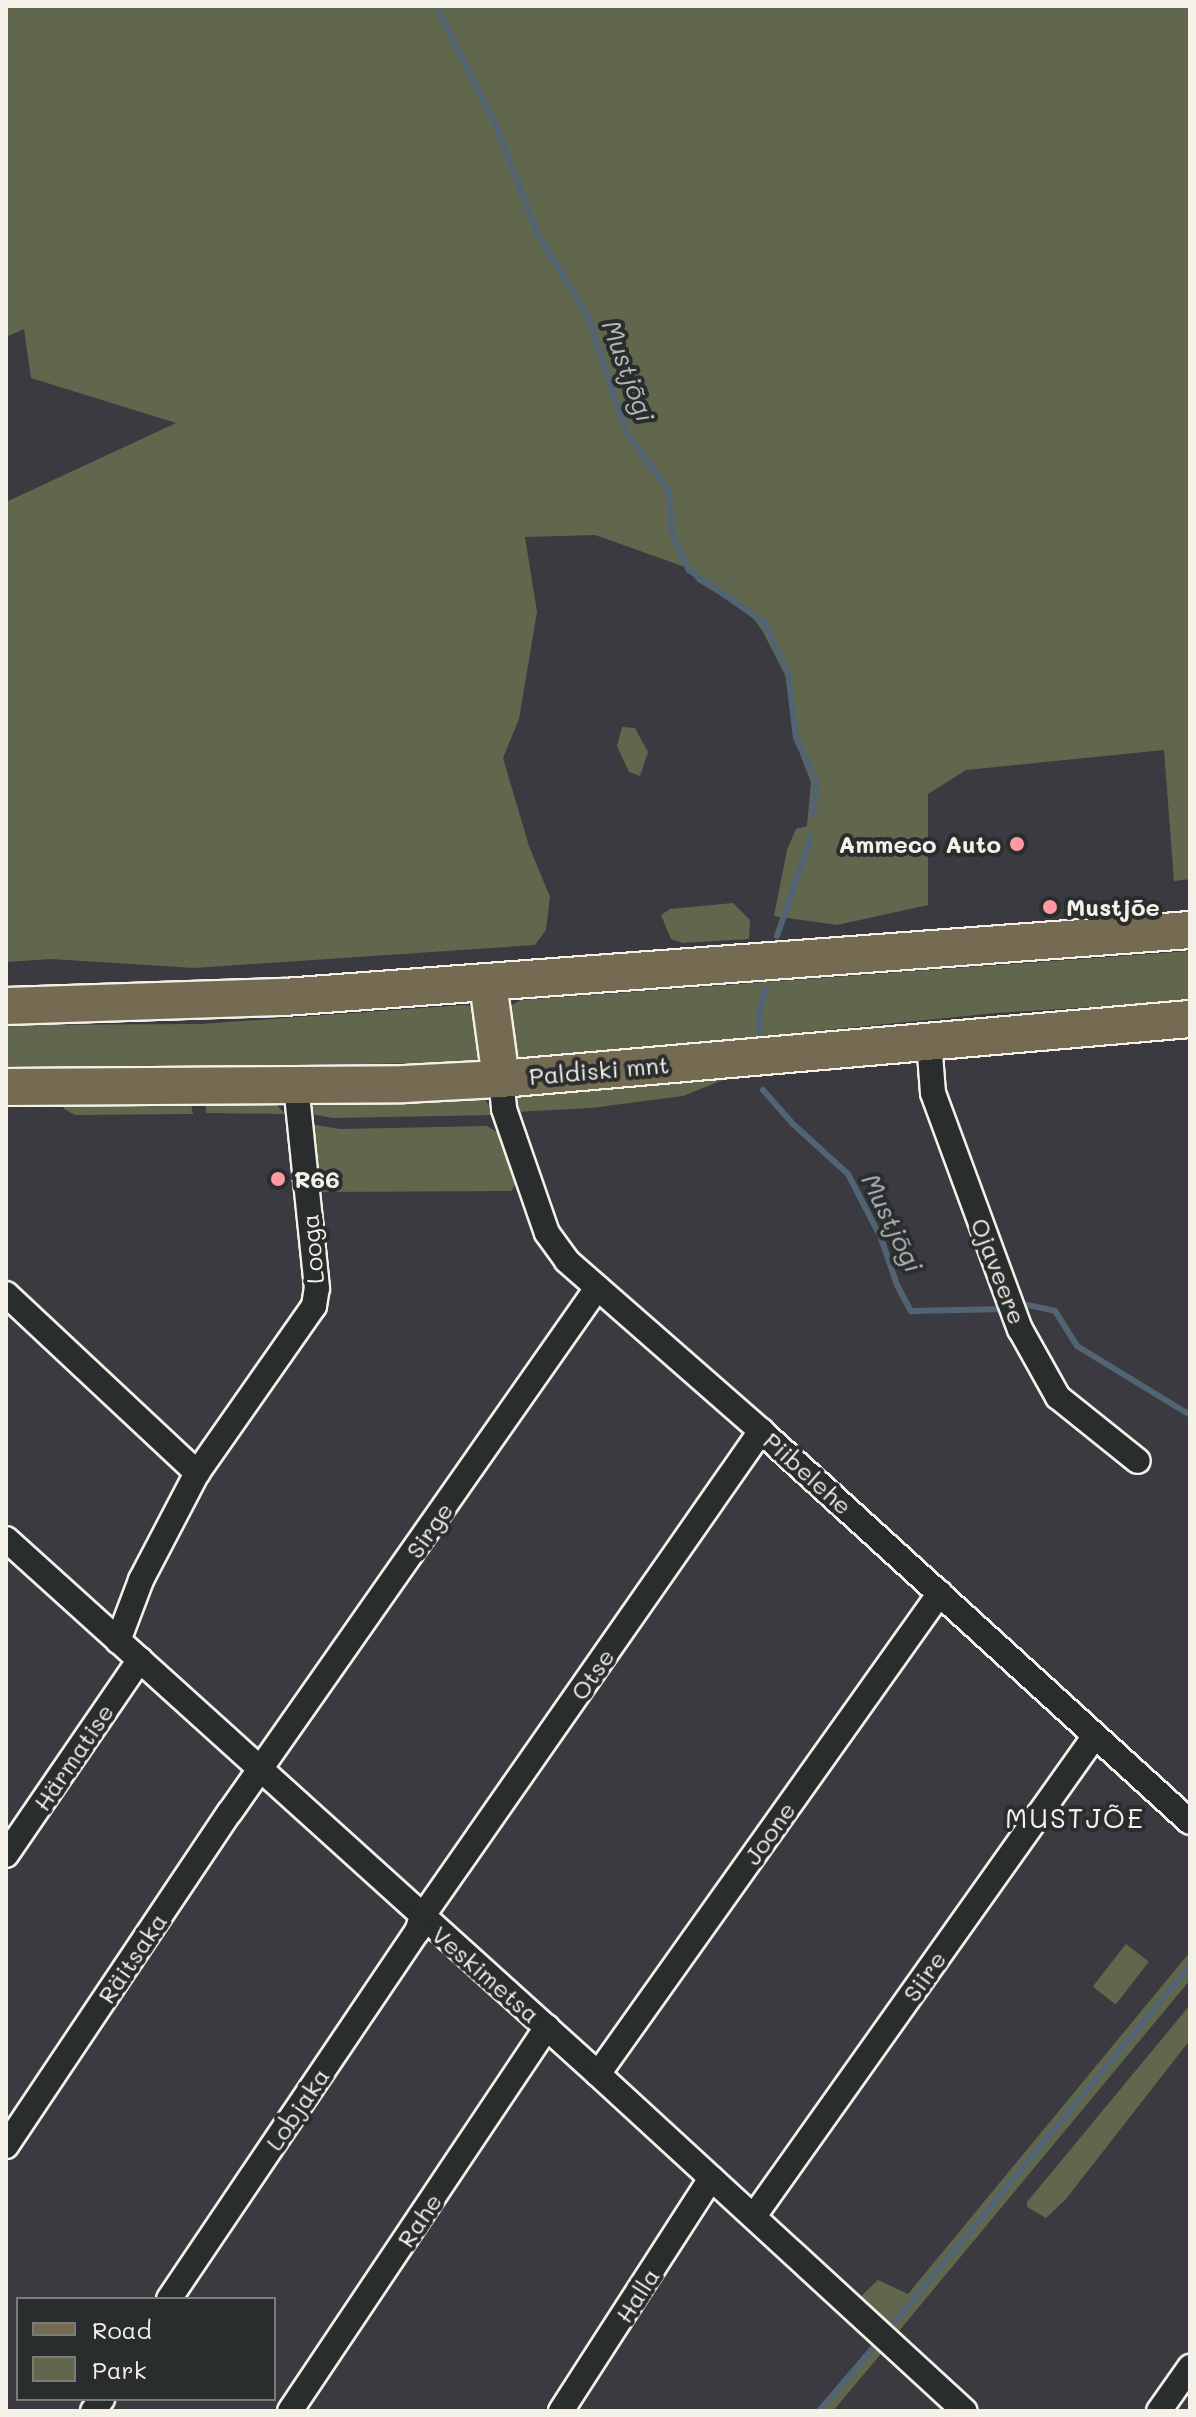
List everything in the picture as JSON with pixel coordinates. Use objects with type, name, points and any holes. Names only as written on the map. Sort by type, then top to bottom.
[{"type":"main road","points":[[6,1006],[284,997],[1190,930]]},
{"type":"main road","points":[[488,983],[501,1079]]},
{"type":"main road","name":"Paldiski mnt","points":[[6,1087],[296,1085],[501,1079],[1190,1019]]},
{"type":"street","name":"Ojaveere","points":[[929,1041],[933,1093],[1020,1329],[1058,1397],[1138,1461]]},
{"type":"street","name":"Piibelehe","points":[[501,1079],[504,1109],[547,1233],[567,1261],[761,1431],[1190,1822]]},
{"type":"street","name":"Looga","points":[[118,1641],[141,1580],[197,1473],[314,1306],[317,1288],[296,1085]]},
{"type":"street","name":"Sirge","points":[[261,1773],[597,1288]]},
{"type":"street","points":[[6,1294],[197,1473]]},
{"type":"street","name":"Otse","points":[[422,1917],[761,1431]]},
{"type":"street","name":"Veskimetsa","points":[[6,1539],[261,1773],[547,2027],[964,2411]]},
{"type":"street","name":"Joone","points":[[598,2074],[940,1593]]},
{"type":"street","name":"Härmatise","points":[[6,1855],[140,1659]]},
{"type":"street","name":"Siire","points":[[754,2216],[1094,1737]]},
{"type":"street","name":"Räitsaka","points":[[6,2146],[230,1812],[261,1773]]},
{"type":"street","name":"Lobjaka","points":[[170,2297],[417,1932],[422,1917]]},
{"type":"street","name":"Rahe","points":[[290,2411],[547,2027]]},
{"type":"street","name":"Halla","points":[[561,2411],[711,2178]]},
{"type":"street","points":[[1159,2411],[1190,2367]]},
{"type":"green space","points":[[6,6],[1190,6],[1190,879],[1174,881],[1164,750],[966,770],[928,794],[928,905],[837,925],[774,916],[787,850],[796,829],[807,826],[811,782],[801,757],[787,679],[762,630],[749,613],[698,582],[685,567],[595,535],[525,537],[537,612],[519,719],[503,758],[529,846],[550,897],[546,930],[535,945],[194,968],[51,959],[6,962],[6,502],[176,423],[31,378],[24,329],[6,337]]},
{"type":"green space","points":[[622,727],[635,728],[648,752],[640,776],[629,772],[617,746]]},
{"type":"green space","points":[[733,903],[750,920],[749,939],[683,943],[671,939],[661,915],[670,909]]},
{"type":"green space","points":[[1190,951],[1190,1001],[996,1013],[523,1060],[512,1055],[506,1008],[521,1000]]},
{"type":"green space","points":[[465,1005],[475,1007],[485,1058],[478,1062],[6,1070],[6,1025],[201,1024]]},
{"type":"green space","points":[[723,1076],[723,1080],[683,1096],[591,1108],[515,1112],[515,1100],[520,1095]]},
{"type":"green space","points":[[484,1098],[495,1115],[332,1118],[307,1113],[317,1101]]},
{"type":"green space","points":[[275,1103],[285,1114],[206,1113],[206,1104]]},
{"type":"green space","points":[[64,1104],[191,1104],[193,1114],[75,1115],[64,1109]]},
{"type":"green space","points":[[309,1124],[340,1129],[487,1126],[498,1133],[515,1185],[511,1191],[318,1192]]},
{"type":"green space","points":[[1126,1944],[1149,1962],[1116,2004],[1093,1987]]},
{"type":"green space","points":[[1190,1952],[1190,1980],[894,2337],[856,2301],[878,2280],[908,2294]]},
{"type":"green space","points":[[1190,2005],[1190,2040],[1066,2199],[1046,2218],[1027,2207],[1027,2202]]},
{"type":"green space","points":[[873,2348],[885,2349],[833,2411],[819,2411]]},
{"type":"waterway","name":"Mustjõgi","points":[[436,6],[496,126],[538,235],[588,317],[627,434],[669,491],[672,534],[689,570],[765,623],[788,672],[796,738],[817,783],[812,815]]},
{"type":"waterway","name":"Mustjõgi","points":[[777,936],[811,836]]},
{"type":"waterway","name":"Mustjõgi","points":[[759,1032],[760,1008],[767,988]]},
{"type":"waterway","name":"Mustjõgi","points":[[763,1090],[793,1124],[848,1174],[881,1238],[897,1285],[911,1311],[1005,1309]]},
{"type":"waterway","name":"Mustjõgi","points":[[1023,1304],[1055,1311],[1077,1346],[1190,1415]]},
{"type":"waterway","points":[[895,2322],[1190,1965]]},
{"type":"waterway","points":[[819,2411],[873,2348]]},
{"type":"place","name":"Ammeco Auto","points":[[1017,844]]},
{"type":"place","name":"Mustjõe","points":[[1050,907]]},
{"type":"place","name":"R66","points":[[278,1179]]},
{"type":"district","name":"MUSTJÕE","points":[[1075,1817]]}]
